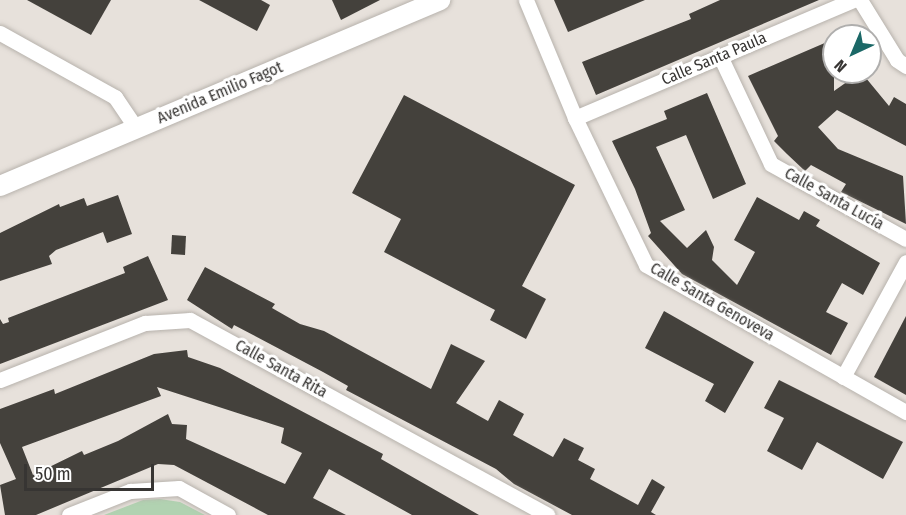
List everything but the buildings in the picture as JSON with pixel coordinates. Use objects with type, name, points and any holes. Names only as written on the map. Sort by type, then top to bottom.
[{"type":"street","name":"Avenida Emilio Fagot","points":[[0,186],[440,0]]},
{"type":"street","name":"Calle Santa Genoveva","points":[[526,0],[575,118],[646,265],[906,412]]},
{"type":"street","name":"Calle Santa Paula","points":[[575,118],[853,0]]},
{"type":"street","points":[[860,0],[897,60],[906,66]]},
{"type":"street","points":[[0,33],[115,97],[136,128]]},
{"type":"street","name":"Calle Santa Lucía","points":[[720,56],[771,164],[906,239]]},
{"type":"street","points":[[843,377],[906,262]]},
{"type":"street","name":"Calle Santa Rita","points":[[0,380],[146,323],[190,320],[548,515]]},
{"type":"street","points":[[69,515],[130,491],[179,488],[228,515]]},
{"type":"green space","points":[[160,499],[180,502],[205,515],[104,515],[143,500]]}]
